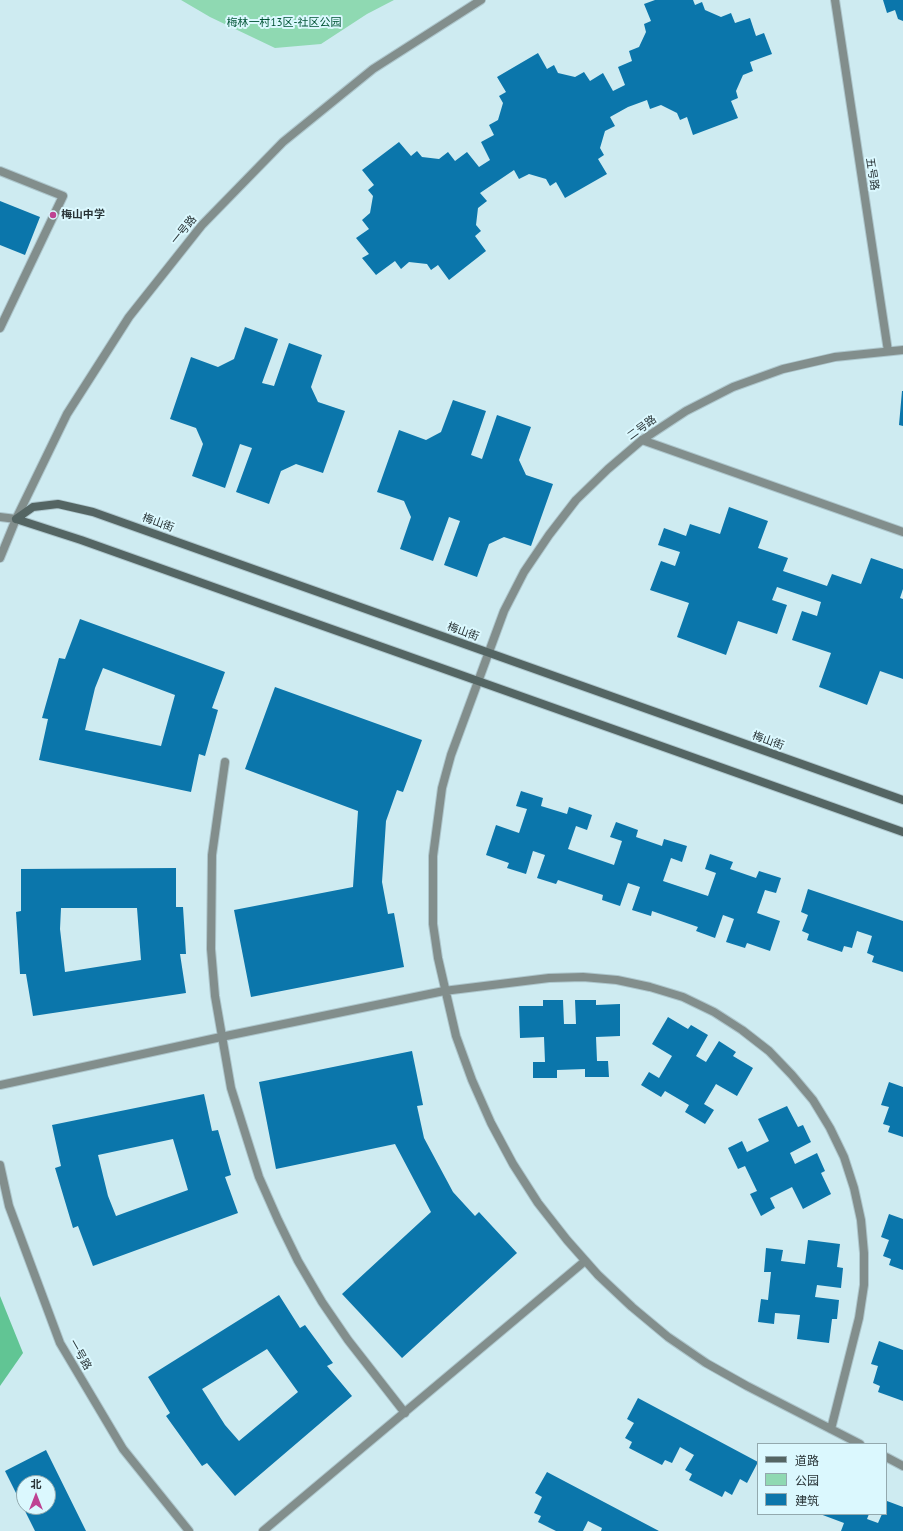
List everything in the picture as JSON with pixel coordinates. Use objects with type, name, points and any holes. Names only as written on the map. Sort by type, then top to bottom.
[{"type":"street","name":"一号路","points":[[0,558],[16,519],[71,408],[129,317],[202,225],[283,142],[373,69],[481,0]]},
{"type":"street","name":"五号路","points":[[835,0],[888,351]]},
{"type":"street","points":[[0,171],[63,196],[0,328]]},
{"type":"street","name":"二号路","points":[[858,1443],[747,1386],[706,1363],[668,1337],[632,1307],[585,1261],[538,1203],[513,1164],[491,1123],[472,1080],[456,1036],[444,991],[433,917],[432,869],[435,828],[442,788],[451,755],[487,652],[504,611],[517,585],[549,535],[582,495],[608,469],[642,440],[686,411],[733,387],[783,369],[835,357],[903,350]]},
{"type":"street","points":[[642,440],[903,532]]},
{"type":"street","name":"梅山街","points":[[16,519],[33,507],[58,504],[93,512],[903,800]]},
{"type":"street","points":[[0,517],[16,519],[81,540],[903,832]]},
{"type":"street","points":[[225,762],[212,855],[210,902],[211,949],[221,1037],[231,1088],[259,1177],[298,1261],[322,1302],[348,1340],[404,1412]]},
{"type":"street","points":[[0,1085],[444,991],[549,978],[583,977],[617,980],[650,987],[683,997],[714,1012],[742,1030],[764,1047],[792,1074],[816,1106],[830,1128],[844,1157],[854,1188],[861,1220],[864,1253],[864,1285],[859,1318],[831,1429]]},
{"type":"street","name":"一号路","points":[[0,1165],[9,1206],[60,1343],[123,1449],[189,1531]]},
{"type":"street","points":[[263,1531],[585,1261]]},
{"type":"street","points":[[887,1458],[903,1466]]},
{"type":"green space","name":"梅林一村13区-社区公园","points":[[181,0],[394,0],[367,14],[321,44],[275,48],[210,17]]},
{"type":"green space","points":[[0,1296],[23,1353],[0,1386]]},
{"type":"building","points":[[655,0],[693,0],[695,5],[702,2],[705,10],[721,17],[731,13],[735,23],[750,18],[756,36],[764,33],[772,54],[750,62],[753,71],[743,75],[736,91],[738,98],[731,101],[738,118],[693,135],[687,117],[680,120],[677,113],[661,105],[650,109],[647,100],[628,107],[610,117],[615,126],[605,131],[600,148],[604,155],[598,159],[607,174],[565,198],[556,182],[550,186],[546,179],[529,174],[519,179],[514,170],[480,193],[487,201],[478,208],[476,225],[481,231],[475,236],[486,251],[449,280],[438,265],[431,270],[427,264],[409,262],[401,269],[395,261],[376,275],[362,258],[369,254],[356,238],[369,229],[362,220],[370,213],[373,196],[368,190],[374,185],[362,170],[399,142],[411,156],[417,151],[422,157],[439,159],[448,152],[455,161],[467,152],[479,167],[490,160],[481,142],[494,135],[489,125],[498,120],[503,103],[499,96],[506,92],[497,77],[538,53],[547,69],[554,65],[558,73],[575,77],[584,72],[590,81],[603,73],[613,91],[625,85],[618,67],[632,61],[629,51],[639,47],[646,32],[644,24],[651,21],[644,4]]},
{"type":"building","points":[[883,0],[903,0],[903,21],[898,19],[895,10],[887,13]]},
{"type":"building","points":[[0,201],[40,217],[25,255],[0,245]]},
{"type":"building","points":[[245,327],[278,339],[262,383],[274,386],[289,343],[322,355],[311,387],[318,402],[345,411],[323,473],[296,464],[281,471],[269,504],[236,492],[252,448],[240,444],[225,488],[192,476],[203,444],[196,428],[170,419],[191,357],[218,367],[234,359]]},
{"type":"building","points":[[903,391],[903,426],[899,425]]},
{"type":"building","points":[[453,400],[486,411],[471,455],[482,459],[497,415],[531,427],[519,460],[526,475],[553,484],[531,546],[504,537],[489,544],[477,577],[444,565],[460,521],[449,517],[433,561],[400,549],[411,517],[404,501],[377,492],[399,430],[426,440],[441,432]]},
{"type":"building","points":[[729,507],[768,521],[758,548],[788,558],[783,571],[827,586],[832,574],[861,584],[871,558],[903,569],[903,589],[900,598],[903,599],[903,679],[880,671],[867,705],[819,687],[831,653],[792,640],[802,611],[817,616],[821,602],[777,587],[772,600],[787,605],[777,634],[738,621],[726,655],[677,637],[689,603],[650,590],[661,561],[675,566],[680,552],[658,545],[664,528],[686,536],[690,524],[720,534]]},
{"type":"building","points":[[80,619],[225,672],[212,708],[218,710],[205,756],[199,754],[191,792],[39,760],[48,719],[42,718],[59,658],[65,659]],"holes":[[[103,668],[175,695],[161,746],[85,730],[95,688]]]},
{"type":"building","points":[[275,687],[422,740],[403,792],[397,790],[386,821],[382,882],[388,914],[394,913],[404,967],[251,997],[234,910],[353,887],[358,811],[245,769]]},
{"type":"building","points":[[521,791],[543,798],[541,806],[567,814],[569,807],[592,815],[587,830],[576,826],[568,849],[614,865],[622,841],[610,837],[616,822],[638,830],[636,837],[662,846],[664,839],[687,846],[682,862],[671,858],[663,881],[708,896],[716,873],[705,869],[710,854],[733,862],[730,869],[756,878],[759,871],[781,878],[776,893],[765,890],[757,913],[780,921],[770,951],[747,943],[745,948],[726,942],[734,919],[723,915],[715,938],[696,931],[698,927],[652,911],[651,916],[632,910],[640,887],[628,883],[620,906],[602,900],[603,895],[558,880],[556,884],[537,878],[545,855],[533,851],[526,874],[507,868],[509,863],[486,855],[496,825],[519,833],[527,809],[516,806]]},
{"type":"building","points":[[176,868],[176,907],[183,907],[186,954],[180,954],[186,993],[33,1016],[26,974],[20,974],[16,912],[21,911],[21,869]],"holes":[[[61,908],[137,908],[141,960],[65,972],[60,929]]]},
{"type":"building","points":[[808,889],[903,921],[903,972],[872,962],[874,956],[867,953],[872,936],[857,931],[852,948],[844,946],[842,952],[807,940],[809,934],[802,931],[808,915],[801,912]]},
{"type":"building","points":[[543,1000],[563,1000],[564,1024],[576,1024],[575,1000],[596,1000],[596,1005],[620,1004],[620,1036],[596,1037],[597,1061],[608,1061],[609,1077],[585,1077],[585,1069],[557,1070],[557,1078],[533,1078],[533,1062],[545,1062],[544,1037],[520,1038],[519,1006],[543,1006]]},
{"type":"building","points":[[668,1017],[688,1029],[691,1025],[708,1035],[696,1056],[706,1062],[719,1041],[736,1052],[733,1056],[753,1068],[737,1096],[716,1084],[704,1104],[714,1110],[705,1124],[685,1112],[689,1105],[665,1091],[661,1097],[641,1085],[649,1072],[659,1078],[672,1056],[652,1044]]},
{"type":"building","points":[[412,1051],[423,1105],[417,1106],[424,1138],[453,1192],[475,1216],[479,1212],[517,1253],[402,1358],[342,1294],[431,1212],[395,1144],[276,1169],[259,1082]]},
{"type":"building","points":[[889,1082],[903,1087],[903,1137],[888,1132],[890,1126],[883,1124],[889,1107],[881,1105]]},
{"type":"building","points":[[204,1094],[212,1131],[218,1130],[231,1175],[225,1177],[238,1213],[93,1266],[78,1226],[73,1228],[55,1168],[61,1166],[52,1125]],"holes":[[[173,1139],[188,1190],[116,1216],[108,1196],[98,1155]]]},
{"type":"building","points":[[787,1106],[798,1127],[803,1125],[811,1142],[790,1153],[795,1164],[817,1153],[825,1171],[821,1173],[831,1194],[803,1209],[792,1187],[770,1198],[775,1208],[761,1216],[750,1194],[757,1191],[745,1166],[738,1169],[728,1148],[742,1141],[747,1152],[769,1141],[758,1119]]},
{"type":"building","points":[[889,1214],[903,1219],[903,1270],[889,1265],[891,1259],[883,1256],[889,1240],[881,1237]]},
{"type":"building","points":[[808,1240],[840,1244],[837,1267],[843,1268],[841,1288],[817,1285],[815,1297],[839,1300],[837,1319],[832,1319],[829,1343],[797,1339],[800,1315],[775,1313],[774,1324],[758,1322],[761,1299],[768,1300],[771,1272],[764,1272],[766,1248],[783,1250],[781,1261],[805,1264]]},
{"type":"building","points":[[279,1295],[300,1328],[305,1325],[333,1363],[327,1366],[352,1396],[235,1496],[207,1463],[202,1466],[166,1416],[170,1413],[148,1377]],"holes":[[[267,1349],[298,1392],[239,1441],[225,1425],[202,1389]]]},
{"type":"building","points":[[879,1341],[903,1350],[903,1401],[878,1392],[880,1386],[873,1383],[878,1366],[871,1364]]},
{"type":"building","points":[[638,1398],[757,1461],[757,1464],[747,1483],[740,1479],[732,1495],[725,1491],[722,1497],[689,1480],[692,1474],[685,1470],[694,1455],[680,1447],[672,1463],[665,1460],[662,1465],[629,1448],[632,1442],[625,1438],[634,1423],[627,1419]]},
{"type":"building","points":[[46,1450],[86,1531],[35,1531],[27,1515],[56,1515],[56,1475],[16,1475],[16,1493],[5,1471]]},
{"type":"building","points":[[547,1472],[659,1531],[601,1531],[602,1528],[588,1521],[583,1531],[556,1531],[538,1522],[541,1516],[534,1513],[542,1497],[535,1493]]},
{"type":"building","points":[[887,1501],[903,1507],[903,1531],[841,1531],[844,1523],[823,1515],[869,1515],[867,1519],[878,1523],[882,1515],[887,1515]]},
{"type":"place","name":"梅山中学","points":[[53,215]]}]
